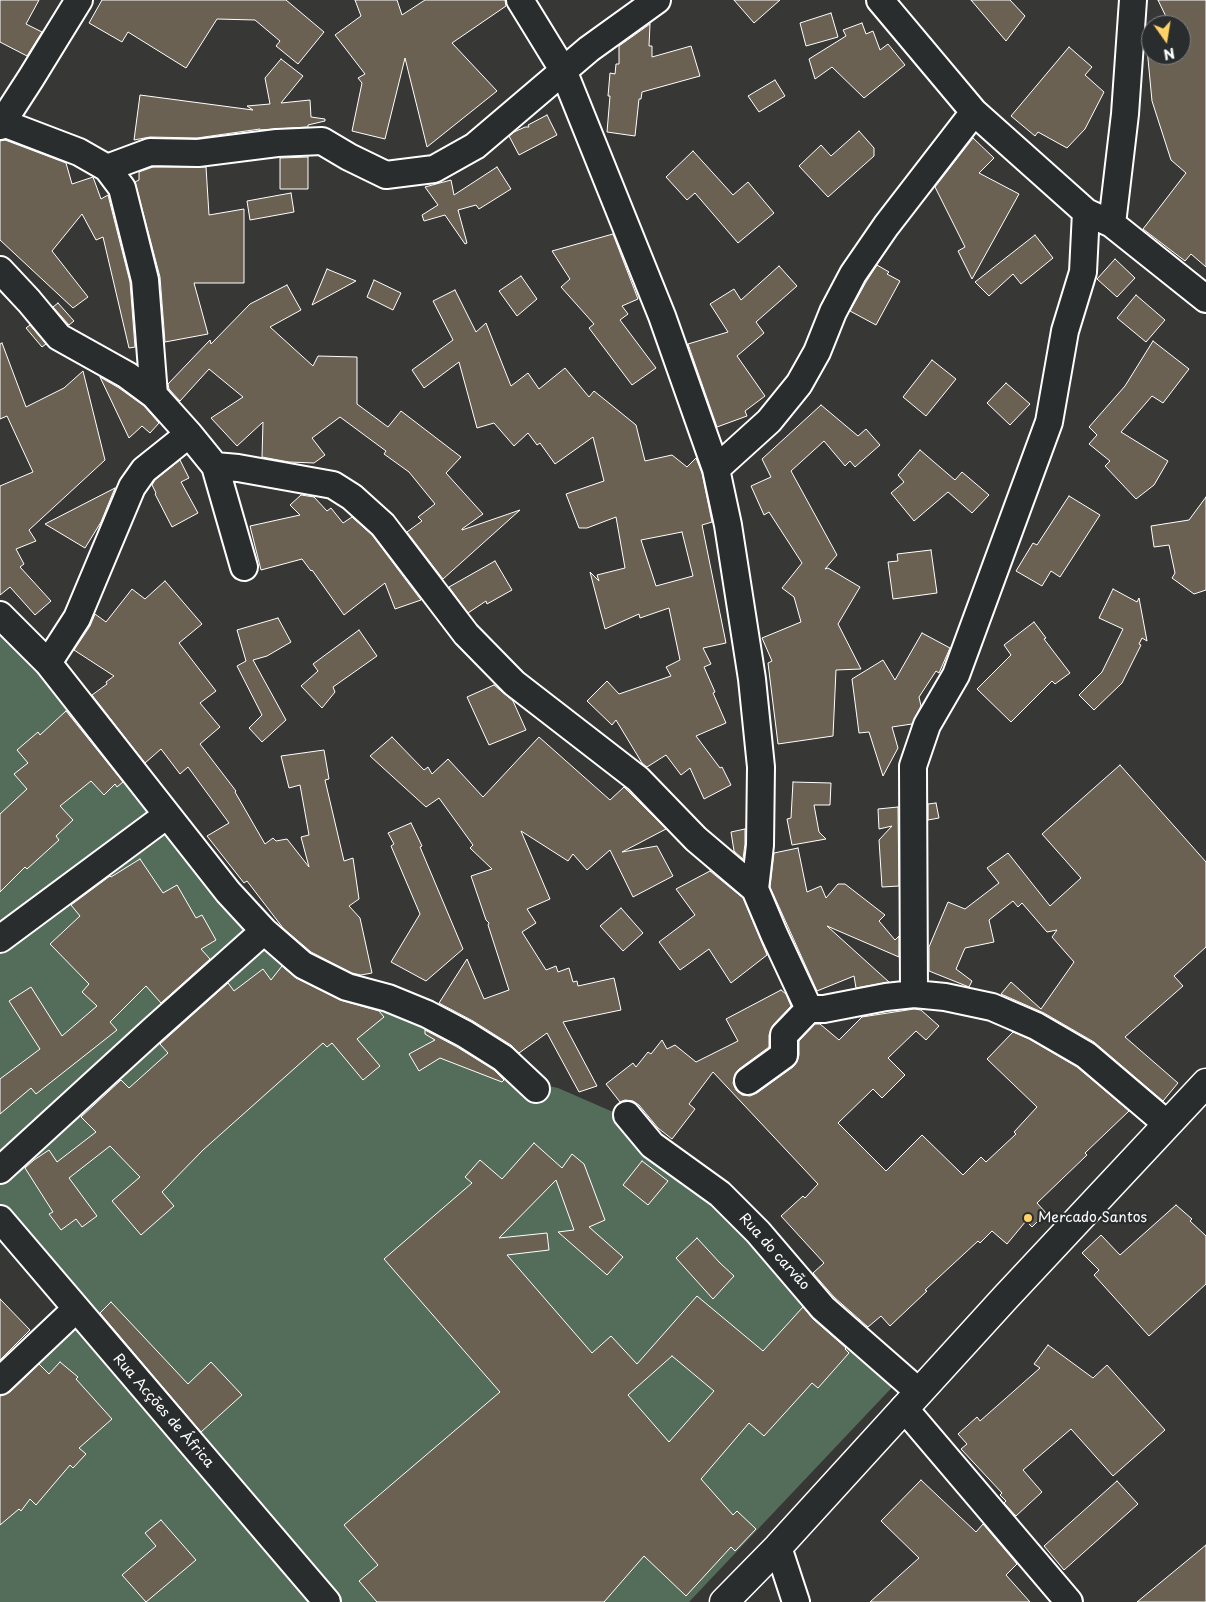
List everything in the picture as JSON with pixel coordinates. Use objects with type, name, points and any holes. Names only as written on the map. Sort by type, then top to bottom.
[{"type":"main road","points":[[724,1602],[778,1547],[1005,1298],[1206,1083]]},
{"type":"street","points":[[79,0],[1,121],[79,152],[107,168],[122,188],[145,280],[154,395]]},
{"type":"street","points":[[520,0],[564,70],[662,316],[716,469],[728,525],[752,679],[761,766],[760,845],[755,889]]},
{"type":"street","points":[[107,168],[150,152],[198,153],[277,142],[322,140],[349,157],[386,174],[434,169],[475,146],[589,49],[657,0]]},
{"type":"street","points":[[880,0],[974,112],[1086,212],[1112,224],[1206,299]]},
{"type":"street","points":[[1112,224],[1125,114],[1133,0]]},
{"type":"street","points":[[716,469],[769,421],[799,384],[818,352],[833,312],[854,274],[886,226],[974,112]]},
{"type":"street","points":[[914,994],[913,766],[927,725],[956,675],[1049,422],[1065,331],[1083,272],[1086,212]]},
{"type":"street","points":[[0,270],[29,300],[59,337],[127,375],[154,395],[189,434],[215,466],[244,567]]},
{"type":"street","points":[[48,662],[77,618],[132,487],[144,470],[189,434]]},
{"type":"street","points":[[215,466],[238,468],[333,485],[352,497],[383,525],[466,634],[514,684],[638,779],[696,839],[755,889],[809,1009]]},
{"type":"street","points":[[0,615],[48,662],[228,892],[264,931],[303,965],[347,986],[388,998],[427,1014],[465,1034],[503,1058],[536,1089]]},
{"type":"street","points":[[0,939],[167,815]]},
{"type":"street","points":[[0,1170],[264,931]]},
{"type":"street","points":[[748,1082],[784,1055],[784,1035],[809,1009],[824,1009],[886,997],[914,994],[945,997],[992,1007],[1036,1026],[1086,1055],[1167,1124]]},
{"type":"street","name":"Rua do carvão","points":[[627,1115],[652,1145],[720,1194],[758,1232],[823,1308],[911,1400],[1069,1602]]},
{"type":"street","name":"Rua Acções de África","points":[[0,1219],[327,1602]]},
{"type":"street","points":[[0,1381],[76,1309]]},
{"type":"street","points":[[778,1547],[796,1602]]},
{"type":"green space","points":[[0,603],[290,948],[535,1083],[558,1088],[620,1115],[719,1204],[899,1380],[689,1602],[0,1602],[0,1388],[76,1322],[0,1233]]},
{"type":"building","points":[[0,0],[39,0],[26,24],[42,32],[27,56],[0,42]]},
{"type":"building","points":[[102,0],[286,0],[324,32],[298,64],[276,46],[280,41],[255,20],[217,19],[186,68],[128,32],[122,42],[89,23]]},
{"type":"building","points":[[355,0],[397,0],[402,15],[425,0],[505,0],[506,6],[452,43],[497,91],[427,147],[405,58],[385,139],[352,131],[362,83],[358,78],[365,74],[335,35],[361,16]]},
{"type":"building","points":[[734,0],[780,0],[754,23]]},
{"type":"building","points":[[971,0],[1010,0],[1025,16],[1006,41]]},
{"type":"building","points":[[1158,0],[1206,0],[1206,267],[1191,254],[1185,261],[1143,229],[1186,173],[1171,160],[1152,101],[1149,65],[1191,65],[1191,15],[1165,15]]},
{"type":"building","points":[[831,13],[838,37],[806,46],[800,23]]},
{"type":"building","points":[[862,23],[866,34],[873,31],[880,50],[888,44],[905,65],[864,98],[832,67],[815,79],[809,59],[846,36],[843,30]]},
{"type":"building","points":[[650,24],[649,46],[652,46],[652,57],[691,46],[700,76],[642,92],[641,99],[639,99],[635,136],[607,132],[610,73],[615,74],[616,64],[619,64],[619,46]]},
{"type":"building","points":[[1069,47],[1092,67],[1085,75],[1104,92],[1085,129],[1067,148],[1038,132],[1035,136],[1011,116]]},
{"type":"building","points":[[281,59],[303,76],[281,103],[310,100],[311,117],[325,119],[325,121],[308,125],[308,127],[260,129],[197,138],[150,137],[134,140],[140,95],[253,110],[247,106],[270,104],[265,78]]},
{"type":"building","points":[[775,80],[785,96],[759,112],[748,96]]},
{"type":"building","points":[[547,115],[557,135],[519,155],[509,136],[525,127],[529,127],[528,125]]},
{"type":"building","points":[[859,131],[874,148],[874,156],[828,197],[799,166],[821,145],[831,156]]},
{"type":"building","points":[[973,138],[994,158],[979,173],[1019,194],[972,279],[958,251],[965,247],[935,187]]},
{"type":"building","points":[[5,140],[66,163],[72,184],[93,177],[101,199],[108,195],[130,282],[135,347],[129,348],[103,237],[96,240],[82,214],[52,251],[88,297],[73,308],[0,240],[0,141]]},
{"type":"building","points":[[693,151],[733,195],[748,182],[774,213],[738,243],[695,193],[687,200],[666,177]]},
{"type":"building","points":[[308,157],[308,189],[280,189],[280,158]]},
{"type":"building","points":[[153,167],[206,167],[209,215],[244,209],[244,283],[194,283],[208,334],[165,342],[160,277],[135,182],[139,180],[139,172]]},
{"type":"building","points":[[497,167],[511,189],[479,209],[476,205],[458,210],[467,243],[465,244],[445,215],[424,221],[422,215],[438,205],[425,187],[451,180],[454,195]]},
{"type":"building","points":[[291,193],[294,212],[250,220],[247,201]]},
{"type":"building","points":[[613,234],[638,299],[622,306],[628,314],[620,320],[656,368],[632,385],[589,328],[594,324],[561,287],[570,279],[552,251]]},
{"type":"building","points":[[1035,235],[1053,258],[1021,284],[1013,274],[989,296],[975,282]]},
{"type":"building","points":[[1115,259],[1135,278],[1117,297],[1097,279]]},
{"type":"building","points":[[877,265],[889,272],[887,274],[900,281],[876,325],[850,311]]},
{"type":"building","points":[[779,266],[797,286],[756,322],[764,333],[737,356],[765,396],[745,411],[747,416],[717,427],[688,344],[728,332],[710,304],[734,289],[741,300]]},
{"type":"building","points":[[327,269],[356,281],[312,305]]},
{"type":"building","points":[[521,276],[537,299],[517,316],[499,291]]},
{"type":"building","points":[[374,280],[401,293],[393,310],[367,297]]},
{"type":"building","points":[[287,285],[301,310],[270,327],[313,366],[318,356],[357,357],[357,404],[388,427],[401,411],[461,457],[446,473],[483,514],[462,530],[520,510],[443,579],[407,532],[422,521],[418,517],[435,504],[409,472],[384,454],[386,451],[340,417],[312,438],[325,455],[314,463],[289,462],[262,457],[263,422],[237,446],[211,418],[243,397],[209,369],[180,401],[169,389],[168,384],[210,340],[211,344],[250,304]]},
{"type":"building","points":[[455,290],[476,332],[486,323],[511,386],[528,373],[539,389],[565,368],[589,397],[594,391],[636,425],[645,461],[672,455],[687,467],[696,458],[702,473],[712,522],[702,525],[726,643],[703,648],[711,664],[704,667],[726,723],[696,736],[720,768],[722,767],[731,785],[704,799],[690,768],[681,775],[666,755],[647,767],[642,763],[616,720],[612,725],[587,701],[607,681],[619,694],[671,676],[666,667],[680,660],[669,608],[640,618],[639,614],[605,629],[590,572],[599,581],[597,575],[625,568],[616,517],[587,528],[579,528],[566,494],[604,481],[593,437],[555,464],[540,443],[537,445],[528,433],[514,446],[494,423],[477,428],[459,362],[424,388],[412,370],[453,340],[433,301]],"holes":[[[682,532],[693,576],[656,586],[641,540]]]},
{"type":"building","points":[[1136,295],[1165,320],[1146,342],[1117,318]]},
{"type":"building","points":[[58,303],[74,321],[69,325],[53,307]]},
{"type":"building","points":[[30,325],[46,344],[42,347],[26,328]]},
{"type":"building","points":[[1153,341],[1189,369],[1163,403],[1152,396],[1121,432],[1168,461],[1154,485],[1136,499],[1105,466],[1110,461],[1089,444],[1097,435],[1089,427],[1125,386]]},
{"type":"building","points":[[2,343],[26,407],[64,388],[83,371],[105,460],[29,530],[36,541],[16,549],[24,564],[20,567],[51,601],[35,615],[10,587],[0,595],[0,486],[33,472],[7,416],[0,419],[0,344]]},
{"type":"building","points":[[932,360],[956,379],[926,416],[903,397]]},
{"type":"building","points":[[100,377],[144,406],[159,423],[150,433],[142,426],[129,438]]},
{"type":"building","points":[[1006,383],[1030,404],[1010,425],[987,403]]},
{"type":"building","points":[[821,405],[858,436],[866,429],[880,445],[855,467],[850,461],[845,466],[824,441],[791,471],[837,555],[825,569],[828,568],[860,587],[838,624],[861,669],[836,670],[833,736],[778,744],[768,663],[772,661],[762,638],[801,622],[794,597],[782,588],[802,563],[769,512],[764,515],[751,486],[771,477],[762,459]]},
{"type":"building","points":[[920,450],[955,480],[962,472],[989,495],[972,513],[948,492],[914,521],[891,493],[904,482],[898,475]]},
{"type":"building","points":[[180,460],[189,478],[181,482],[198,513],[172,527],[152,485],[155,480]]},
{"type":"building","points":[[115,488],[101,522],[85,548],[45,524]]},
{"type":"building","points":[[301,495],[314,497],[327,511],[331,508],[343,523],[352,517],[372,535],[421,600],[395,609],[385,583],[344,615],[302,559],[261,570],[250,526],[300,515],[290,505]]},
{"type":"building","points":[[1069,496],[1100,515],[1060,577],[1051,571],[1042,586],[1016,571],[1033,543],[1037,545]]},
{"type":"building","points":[[1206,497],[1206,590],[1194,594],[1172,578],[1175,573],[1169,545],[1154,547],[1151,526],[1189,520]]},
{"type":"building","points":[[931,550],[937,593],[893,599],[888,562],[898,561],[897,554]]},
{"type":"building","points":[[495,561],[512,590],[487,604],[486,601],[468,613],[449,587]]},
{"type":"building","points":[[165,581],[202,624],[179,643],[216,691],[200,703],[220,727],[200,744],[236,791],[265,844],[273,838],[276,841],[287,839],[309,867],[301,837],[309,835],[300,785],[289,788],[281,756],[324,750],[329,779],[325,780],[344,861],[353,858],[359,899],[349,906],[360,918],[372,973],[361,975],[352,973],[311,952],[283,928],[247,881],[244,883],[207,836],[229,823],[188,767],[180,774],[161,749],[145,763],[92,695],[114,676],[74,650],[90,626],[95,614],[106,622],[132,589],[145,599]]},
{"type":"building","points":[[1113,589],[1137,602],[1139,598],[1147,641],[1142,638],[1139,644],[1141,645],[1122,683],[1094,710],[1079,695],[1102,672],[1123,629],[1099,618]]},
{"type":"building","points":[[278,618],[291,642],[267,656],[253,660],[286,720],[262,742],[249,728],[262,715],[237,666],[246,661],[237,630]]},
{"type":"building","points":[[1034,622],[1046,638],[1044,639],[1070,673],[1055,684],[1052,681],[1011,722],[977,689],[1011,655],[1004,645]]},
{"type":"building","points":[[359,630],[377,656],[333,687],[335,692],[322,708],[301,686],[318,671],[313,664]]},
{"type":"building","points":[[922,633],[950,648],[939,673],[936,671],[919,697],[921,706],[912,724],[892,727],[898,748],[883,776],[869,732],[859,733],[852,679],[883,660],[895,680]]},
{"type":"building","points":[[494,685],[513,701],[526,730],[489,745],[467,697]]},
{"type":"building","points":[[66,711],[123,782],[117,787],[115,784],[104,795],[91,781],[60,806],[73,820],[56,836],[59,840],[27,869],[25,867],[0,892],[0,814],[27,789],[14,774],[28,763],[17,750],[38,732],[40,735]]},
{"type":"building","points":[[392,737],[424,770],[428,767],[432,774],[448,759],[483,797],[539,737],[610,800],[624,787],[666,829],[622,852],[657,846],[673,876],[633,897],[610,850],[587,870],[573,854],[568,861],[521,831],[550,899],[527,909],[536,923],[522,932],[546,970],[556,966],[558,972],[569,968],[573,982],[577,981],[578,986],[614,978],[621,1010],[563,1022],[597,1086],[579,1092],[547,1033],[519,1053],[511,1045],[473,1021],[439,1003],[467,959],[484,999],[509,990],[488,925],[489,923],[486,920],[471,876],[492,869],[470,848],[473,845],[439,798],[426,807],[370,756]]},
{"type":"building","points":[[1120,765],[1206,862],[1206,947],[1174,976],[1183,986],[1125,1037],[1178,1083],[1163,1101],[1094,1042],[1044,1013],[1001,994],[1011,982],[1041,1009],[1074,962],[1052,937],[1057,930],[1047,932],[1022,903],[1018,907],[1013,901],[989,920],[994,942],[965,948],[956,969],[972,981],[969,987],[929,971],[929,947],[948,902],[965,909],[999,883],[987,868],[1008,853],[1050,906],[1081,878],[1042,834]]},
{"type":"building","points":[[793,782],[831,783],[830,805],[814,805],[819,832],[826,839],[792,845],[787,819],[791,818]]},
{"type":"building","points":[[936,803],[939,818],[928,820],[928,804]]},
{"type":"building","points":[[898,807],[899,886],[882,887],[879,840],[892,826],[879,829],[878,809]]},
{"type":"building","points":[[411,823],[463,949],[426,981],[391,962],[420,914],[391,846],[394,844],[388,833]]},
{"type":"building","points":[[745,829],[743,859],[734,851],[731,832]]},
{"type":"building","points":[[798,848],[807,892],[821,886],[826,898],[838,884],[845,884],[885,915],[879,921],[895,940],[899,936],[899,957],[827,926],[889,982],[856,988],[854,976],[817,991],[770,887],[774,853]]},
{"type":"building","points":[[140,859],[163,893],[177,885],[196,918],[202,915],[216,940],[201,949],[210,959],[161,1003],[146,986],[110,1022],[117,1030],[36,1094],[31,1088],[0,1114],[0,1079],[40,1049],[9,1001],[31,987],[62,1036],[97,1006],[82,992],[89,984],[50,944],[80,916],[71,905],[110,876]]},
{"type":"building","points":[[710,871],[743,898],[767,955],[731,983],[709,949],[680,970],[659,942],[695,915],[676,889]]},
{"type":"building","points":[[621,908],[643,933],[623,951],[600,926]]},
{"type":"building","points":[[282,966],[296,978],[340,1000],[379,1011],[384,1017],[357,1039],[380,1066],[363,1080],[332,1043],[327,1047],[323,1043],[203,1150],[162,1192],[174,1206],[141,1235],[112,1201],[140,1177],[110,1146],[69,1178],[97,1216],[82,1227],[76,1219],[61,1230],[49,1214],[53,1212],[25,1168],[49,1150],[57,1162],[96,1132],[81,1117],[121,1080],[129,1088],[168,1053],[160,1044],[228,983],[234,991],[263,969],[271,980]]},
{"type":"building","points":[[781,990],[786,994],[791,1006],[773,1025],[769,1035],[769,1047],[735,1074],[733,1083],[736,1090],[742,1095],[750,1096],[757,1093],[793,1067],[799,1055],[799,1041],[815,1024],[820,1024],[839,1040],[862,1017],[914,1009],[921,1010],[939,1026],[926,1040],[916,1031],[888,1058],[905,1075],[882,1098],[873,1089],[838,1123],[886,1171],[922,1135],[963,1175],[981,1157],[986,1162],[1016,1134],[1014,1132],[1037,1107],[987,1059],[1013,1032],[1029,1039],[1077,1067],[1129,1111],[1037,1203],[1046,1213],[1032,1227],[1026,1221],[1007,1244],[992,1231],[980,1243],[978,1241],[925,1290],[927,1291],[890,1326],[881,1316],[868,1327],[834,1297],[813,1273],[824,1263],[781,1216],[803,1196],[805,1198],[818,1184],[713,1072],[689,1104],[695,1109],[672,1139],[658,1128],[639,1105],[633,1101],[625,1100],[620,1102],[606,1084],[633,1063],[636,1067],[648,1052],[651,1054],[662,1040],[667,1049],[675,1045],[696,1062],[738,1041],[726,1019]]},
{"type":"building","points":[[425,1030],[494,1070],[504,1080],[502,1082],[440,1058],[419,1071],[409,1054],[435,1040],[425,1034]]},
{"type":"building","points":[[534,1143],[562,1168],[572,1154],[584,1164],[605,1220],[589,1227],[623,1257],[607,1275],[558,1232],[574,1230],[556,1180],[499,1238],[547,1233],[549,1250],[507,1255],[592,1353],[611,1336],[637,1364],[697,1296],[763,1351],[803,1307],[849,1353],[818,1388],[812,1383],[764,1436],[749,1423],[701,1479],[733,1515],[737,1511],[756,1529],[735,1551],[731,1547],[686,1596],[644,1556],[604,1602],[377,1602],[359,1581],[378,1565],[344,1525],[500,1392],[384,1259],[472,1183],[465,1177],[480,1160],[502,1179]],"holes":[[[672,1356],[714,1391],[669,1442],[628,1395]]]},
{"type":"building","points":[[642,1161],[668,1181],[648,1205],[623,1185]]},
{"type":"building","points":[[1176,1205],[1192,1219],[1190,1221],[1206,1236],[1206,1284],[1149,1336],[1094,1275],[1099,1270],[1082,1253],[1101,1235],[1120,1255]]},
{"type":"building","points":[[697,1238],[734,1276],[713,1299],[676,1258]]},
{"type":"building","points":[[0,1299],[30,1330],[0,1360]]},
{"type":"building","points":[[111,1302],[188,1384],[211,1362],[242,1395],[201,1432],[100,1313]]},
{"type":"building","points":[[1048,1345],[1093,1378],[1107,1365],[1165,1430],[1113,1476],[1071,1429],[1023,1470],[1042,1492],[1016,1516],[1004,1503],[1006,1501],[1000,1495],[1002,1493],[961,1449],[967,1444],[958,1434],[977,1417],[980,1421],[1040,1368],[1034,1364]]},
{"type":"building","points":[[60,1362],[78,1377],[76,1379],[112,1419],[79,1448],[86,1454],[73,1468],[70,1465],[36,1505],[30,1499],[21,1511],[19,1509],[0,1525],[0,1396],[10,1392],[39,1364],[49,1374]]},
{"type":"building","points":[[921,1480],[976,1532],[983,1524],[1017,1564],[1006,1575],[1030,1602],[870,1602],[919,1558],[881,1521]]},
{"type":"building","points":[[1117,1481],[1138,1504],[1064,1570],[1044,1546]]},
{"type":"building","points":[[161,1520],[196,1560],[146,1602],[122,1575],[156,1546],[145,1533]]},
{"type":"building","points":[[1206,1545],[1206,1602],[1137,1602]]},
{"type":"place","name":"Mercado Santos","points":[[1028,1218]]}]
